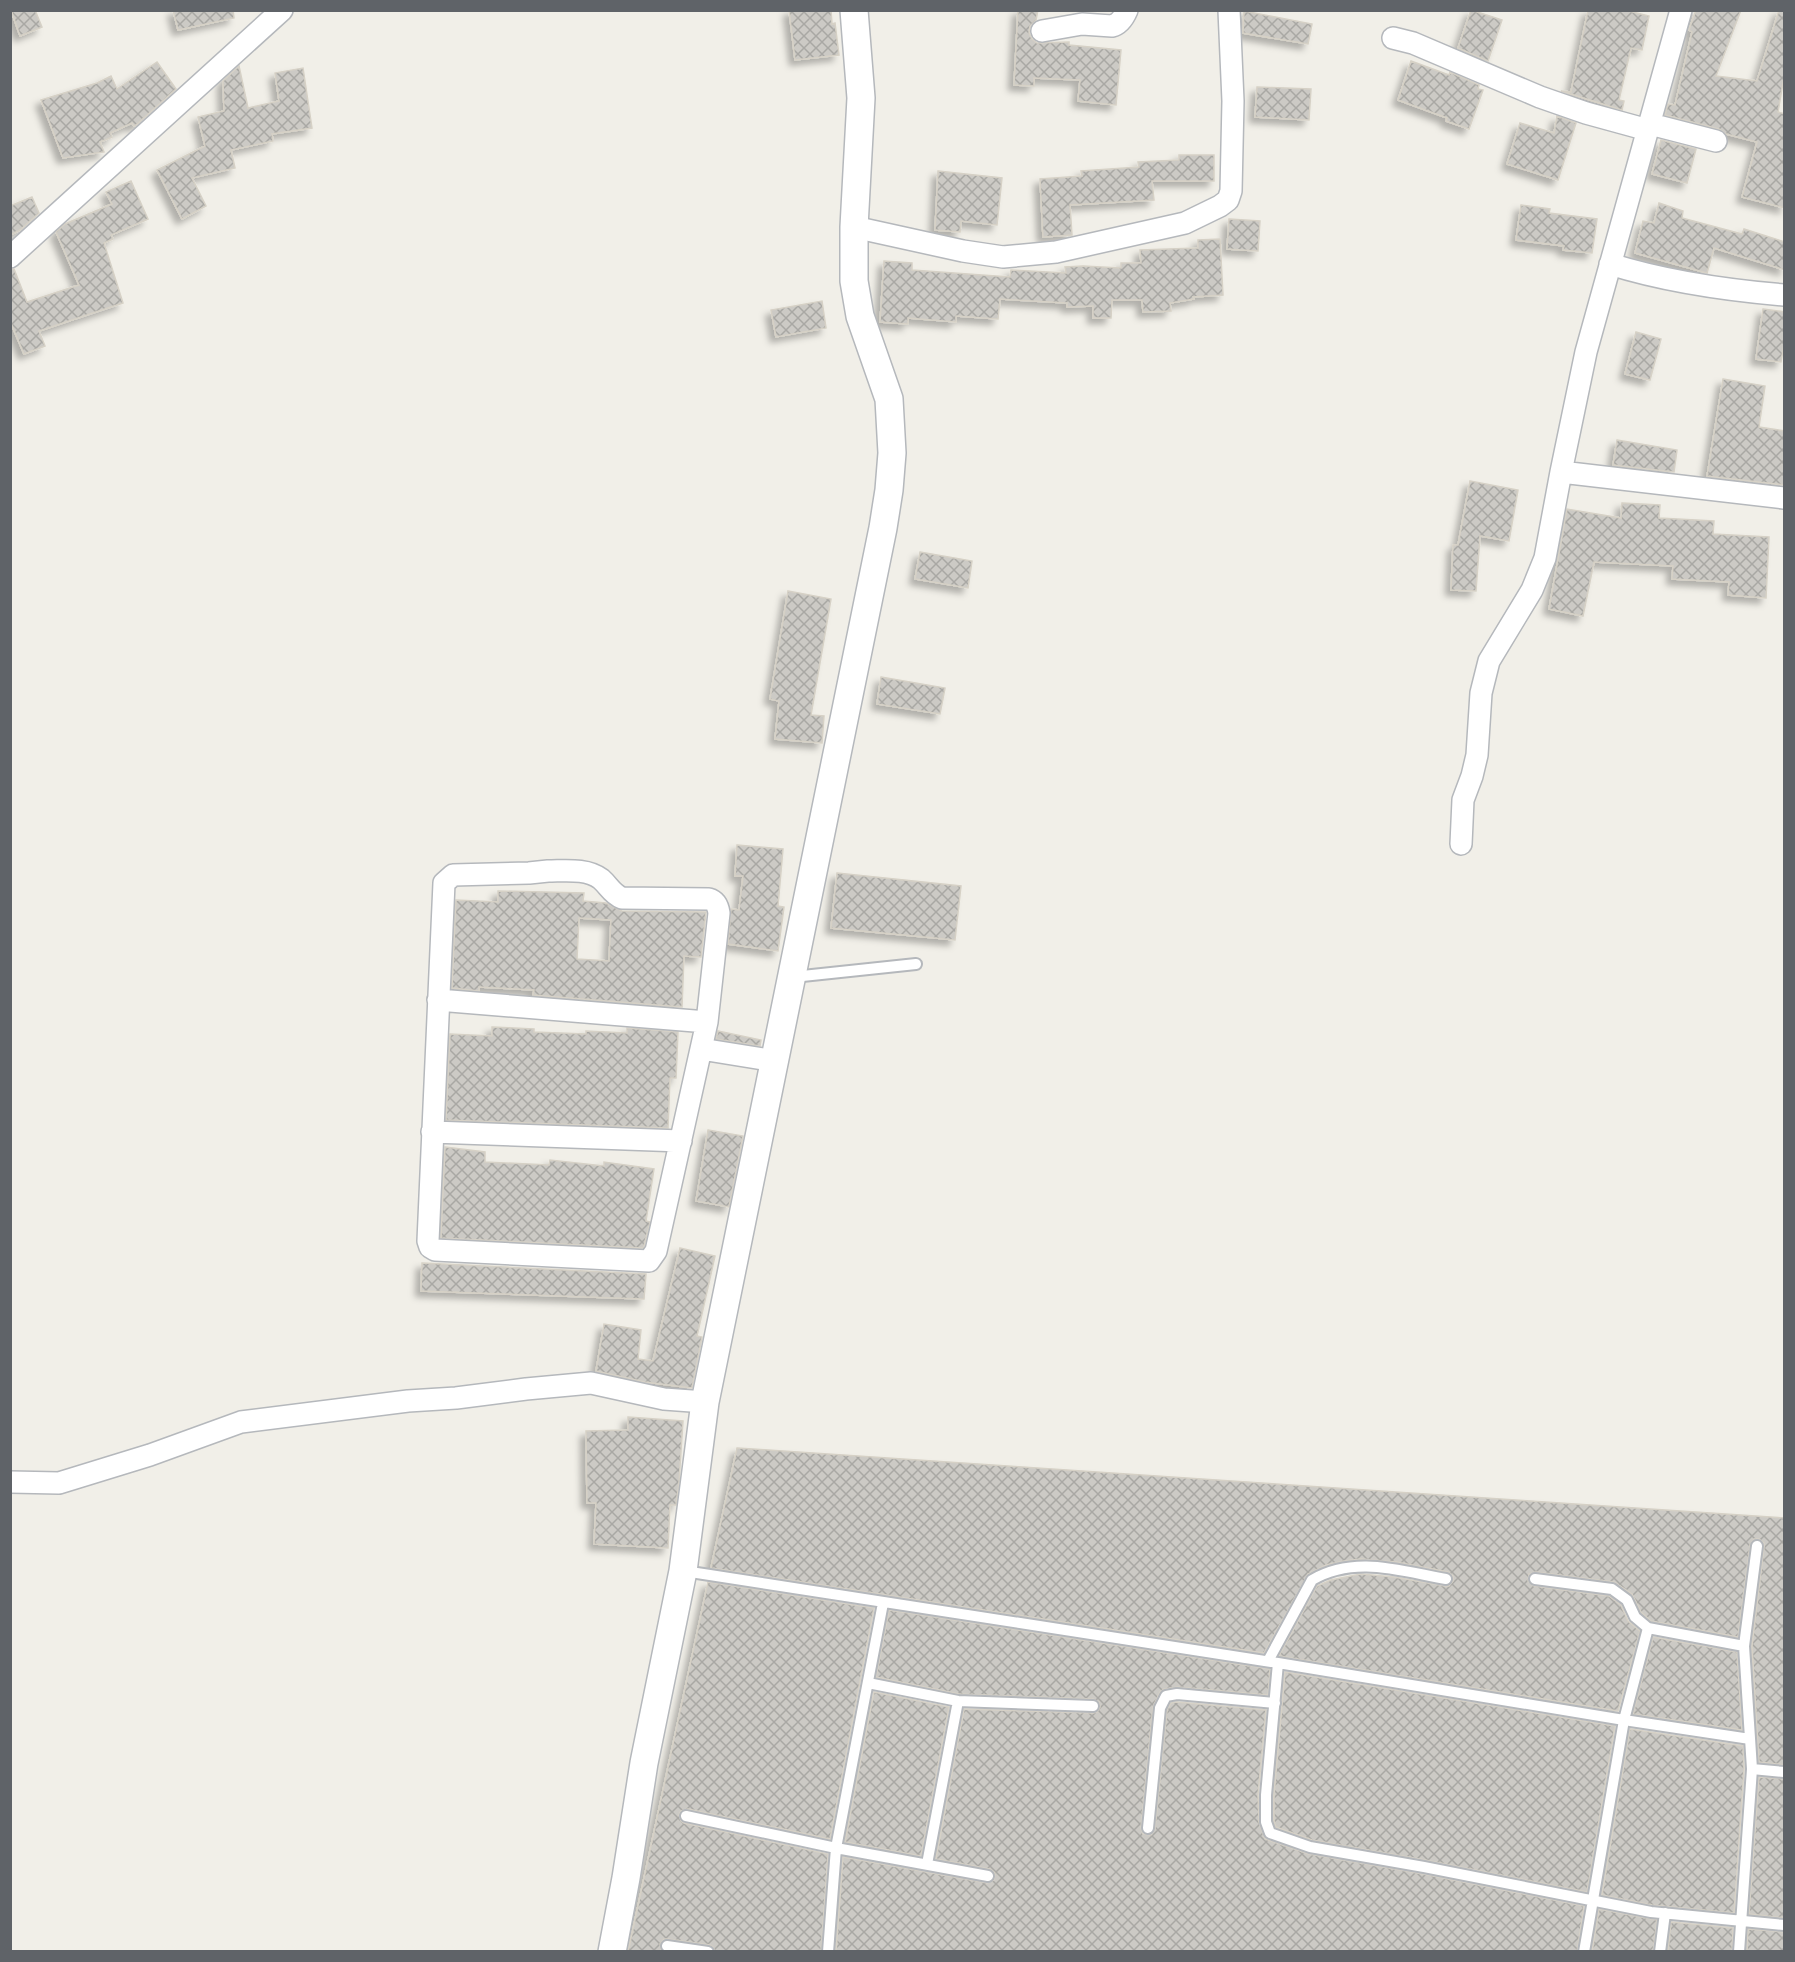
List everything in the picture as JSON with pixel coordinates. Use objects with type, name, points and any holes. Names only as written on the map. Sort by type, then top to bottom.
[{"type":"street","points":[[10,257],[282,10]]},
{"type":"street","points":[[612,1952],[644,1762],[683,1571],[705,1402],[793,977],[889,490],[892,453],[889,399],[861,316],[854,281],[854,227],[861,98],[854,10]]},
{"type":"street","points":[[1042,31],[1082,24],[1117,25],[1124,18],[1127,10]]},
{"type":"street","points":[[854,227],[963,251],[1003,256],[1056,252],[1185,223],[1220,206],[1228,200],[1230,191],[1233,101],[1229,10]]},
{"type":"street","points":[[1461,844],[1463,800],[1477,755],[1481,693],[1489,661],[1532,590],[1545,558],[1586,352],[1681,10]]},
{"type":"street","points":[[1393,38],[1413,43],[1540,97],[1586,113],[1716,141]]},
{"type":"street","points":[[1610,264],[1707,287],[1785,296]]},
{"type":"street","points":[[1561,471],[1785,498]]},
{"type":"street","points":[[579,871],[598,876],[614,895],[622,898],[713,900],[718,906],[706,1022],[656,1251],[649,1261],[435,1250],[430,1247],[428,1241],[442,891],[448,878],[453,875],[579,871]]},
{"type":"street","points":[[438,1000],[706,1022]]},
{"type":"street","points":[[701,1049],[776,1061]]},
{"type":"street","points":[[432,1132],[681,1141]]},
{"type":"street","points":[[10,1482],[59,1483],[150,1455],[241,1422],[408,1401],[591,1383],[664,1399],[705,1402]]},
{"type":"lane","points":[[793,977],[916,964]]},
{"type":"lane","points":[[1739,1952],[1752,1769],[1744,1646],[1757,1546]]},
{"type":"lane","points":[[1446,1579],[1366,1565],[1325,1572],[1312,1580],[1273,1662],[1275,1703],[1266,1795],[1266,1822],[1270,1833],[1310,1847],[1651,1912],[1785,1925]]},
{"type":"lane","points":[[683,1571],[1273,1662],[1750,1739]]},
{"type":"lane","points":[[1535,1579],[1612,1588],[1627,1599],[1635,1617],[1648,1628],[1744,1646]]},
{"type":"lane","points":[[828,1952],[836,1848],[883,1603]]},
{"type":"lane","points":[[1584,1952],[1624,1720],[1648,1628]]},
{"type":"lane","points":[[868,1683],[958,1701],[1093,1706]]},
{"type":"lane","points":[[1148,1828],[1160,1708],[1166,1696],[1177,1694],[1275,1703]]},
{"type":"lane","points":[[927,1864],[958,1701]]},
{"type":"lane","points":[[1752,1769],[1785,1772]]},
{"type":"lane","points":[[686,1816],[836,1848],[988,1876]]},
{"type":"lane","points":[[1660,1952],[1665,1913]]},
{"type":"lane","points":[[667,1946],[708,1952]]},
{"type":"building","points":[[11,10],[35,10],[42,27],[20,36]]},
{"type":"building","points":[[173,10],[233,10],[234,18],[178,30]]},
{"type":"building","points":[[789,10],[831,10],[839,55],[795,60]]},
{"type":"building","points":[[1018,10],[1038,10],[1029,33],[1037,43],[1069,42],[1069,45],[1121,50],[1116,105],[1078,101],[1080,80],[1034,78],[1034,86],[1014,85]]},
{"type":"building","points":[[1471,10],[1502,20],[1488,61],[1458,48]]},
{"type":"building","points":[[1588,10],[1625,10],[1649,16],[1642,50],[1631,48],[1619,100],[1624,101],[1622,110],[1561,91],[1571,92]]},
{"type":"building","points":[[1696,10],[1741,10],[1716,76],[1757,81],[1779,10],[1785,10],[1785,71],[1778,112],[1785,114],[1785,208],[1742,197],[1757,142],[1665,115],[1668,104],[1675,105],[1692,32],[1689,30]]},
{"type":"building","points":[[1244,11],[1312,24],[1308,44],[1243,33]]},
{"type":"building","points":[[1411,61],[1449,75],[1450,72],[1479,85],[1478,89],[1483,90],[1469,129],[1446,121],[1447,118],[1398,100]]},
{"type":"building","points":[[157,62],[176,89],[136,125],[132,123],[110,133],[112,137],[100,142],[104,152],[63,158],[41,100],[97,83],[111,76],[117,89]]},
{"type":"building","points":[[239,66],[248,108],[279,101],[275,73],[303,68],[312,128],[272,134],[273,141],[231,150],[235,168],[192,178],[206,206],[182,219],[157,170],[205,146],[198,117],[224,111],[223,81]]},
{"type":"building","points":[[1257,87],[1311,89],[1309,120],[1255,117]]},
{"type":"building","points":[[1557,116],[1576,123],[1558,180],[1507,164],[1520,123],[1554,133]]},
{"type":"building","points":[[1661,140],[1696,149],[1687,183],[1652,174]]},
{"type":"building","points":[[1179,155],[1214,155],[1214,181],[1152,181],[1154,200],[1070,205],[1072,235],[1043,237],[1040,179],[1082,176],[1081,171],[1139,167],[1138,162],[1179,160]]},
{"type":"building","points":[[938,171],[1002,178],[997,225],[961,221],[960,232],[935,230]]},
{"type":"building","points":[[131,181],[148,219],[111,235],[113,239],[104,243],[123,303],[39,331],[45,346],[24,354],[10,321],[10,269],[14,269],[27,302],[79,285],[56,232],[65,224],[112,204],[106,192]]},
{"type":"building","points":[[32,197],[39,213],[20,230],[10,235],[10,206]]},
{"type":"building","points":[[1659,203],[1683,211],[1682,218],[1742,234],[1744,229],[1785,242],[1785,270],[1714,248],[1707,273],[1635,253],[1643,221],[1654,223]]},
{"type":"building","points":[[1521,205],[1550,209],[1549,213],[1597,219],[1592,253],[1563,250],[1564,246],[1516,240]]},
{"type":"building","points":[[1229,219],[1260,221],[1258,251],[1227,249]]},
{"type":"building","points":[[1220,239],[1223,295],[1193,297],[1194,299],[1170,303],[1171,311],[1143,312],[1142,300],[1112,300],[1111,318],[1093,318],[1093,306],[1067,307],[1067,303],[1000,299],[998,319],[956,316],[956,322],[908,318],[908,324],[880,322],[884,261],[912,263],[912,270],[1010,277],[1011,270],[1066,273],[1065,267],[1121,268],[1121,263],[1141,263],[1140,250],[1198,248],[1198,240]]},
{"type":"building","points":[[822,301],[826,328],[776,337],[771,310]]},
{"type":"building","points":[[1763,309],[1785,312],[1785,338],[1781,362],[1756,359]]},
{"type":"building","points":[[1636,332],[1661,339],[1650,380],[1625,374]]},
{"type":"building","points":[[1723,379],[1765,386],[1759,427],[1785,431],[1785,485],[1707,476]]},
{"type":"building","points":[[1617,440],[1677,450],[1674,472],[1613,465]]},
{"type":"building","points":[[1470,481],[1518,490],[1509,541],[1480,536],[1476,591],[1451,590],[1453,545],[1458,545]]},
{"type":"building","points":[[1622,503],[1660,505],[1659,518],[1714,521],[1713,534],[1769,537],[1766,598],[1728,595],[1729,582],[1672,579],[1673,566],[1594,562],[1583,616],[1549,609],[1567,509],[1621,518]]},
{"type":"building","points":[[920,552],[972,561],[968,588],[915,579]]},
{"type":"building","points":[[788,591],[831,599],[811,715],[824,716],[822,743],[775,739],[779,701],[770,699]]},
{"type":"building","points":[[881,677],[945,688],[940,714],[877,704]]},
{"type":"building","points":[[737,845],[783,849],[778,906],[784,907],[778,951],[728,944],[731,909],[739,910],[743,876],[735,876]]},
{"type":"building","points":[[837,873],[961,886],[955,940],[831,928]]},
{"type":"building","points":[[498,891],[584,893],[583,901],[606,903],[622,911],[706,912],[701,957],[684,956],[682,1007],[533,995],[534,990],[479,987],[479,991],[452,988],[456,900],[498,902]],"holes":[[[579,918],[611,920],[609,961],[577,959]]]},
{"type":"building","points":[[492,1027],[534,1029],[534,1032],[586,1034],[586,1031],[627,1033],[627,1028],[678,1032],[676,1078],[670,1078],[668,1128],[446,1120],[450,1034],[492,1036]]},
{"type":"building","points":[[718,1031],[761,1040],[760,1046],[716,1039]]},
{"type":"building","points":[[708,1130],[743,1136],[729,1207],[696,1201]]},
{"type":"building","points":[[445,1147],[485,1152],[485,1162],[549,1165],[550,1160],[604,1166],[604,1162],[654,1169],[646,1221],[650,1222],[643,1248],[441,1238]]},
{"type":"building","points":[[680,1248],[715,1256],[697,1336],[702,1337],[692,1388],[645,1382],[596,1371],[604,1324],[641,1330],[638,1359],[653,1361]]},
{"type":"building","points":[[422,1263],[646,1274],[644,1299],[421,1291]]},
{"type":"building","points":[[628,1417],[683,1421],[679,1482],[676,1505],[670,1505],[668,1548],[594,1544],[596,1503],[587,1503],[586,1431],[628,1430]]},
{"type":"building","points":[[737,1448],[1785,1518],[1785,1765],[1759,1762],[1752,1646],[1764,1547],[1764,1543],[1759,1539],[1754,1539],[1750,1545],[1738,1637],[1651,1621],[1641,1612],[1632,1594],[1614,1582],[1536,1572],[1529,1574],[1528,1581],[1534,1586],[1609,1596],[1621,1605],[1628,1621],[1640,1631],[1618,1711],[1279,1656],[1317,1586],[1331,1580],[1361,1574],[1445,1586],[1449,1586],[1453,1581],[1453,1576],[1448,1572],[1396,1562],[1361,1559],[1344,1561],[1326,1565],[1308,1574],[1264,1653],[711,1568]]},
{"type":"building","points":[[708,1582],[874,1608],[830,1839],[688,1809],[681,1811],[679,1815],[684,1823],[828,1854],[821,1952],[715,1952],[710,1945],[664,1939],[660,1944],[662,1952],[628,1952]]},
{"type":"building","points":[[889,1610],[1270,1669],[1268,1695],[1178,1687],[1164,1689],[1160,1692],[1153,1707],[1141,1827],[1143,1834],[1151,1835],[1155,1829],[1167,1710],[1171,1703],[1266,1710],[1258,1795],[1259,1822],[1265,1839],[1309,1854],[1584,1906],[1577,1952],[836,1952],[843,1857],[987,1883],[994,1880],[995,1873],[990,1869],[936,1859],[964,1709],[1093,1713],[1097,1712],[1100,1707],[1099,1702],[1093,1699],[959,1694],[876,1677]]},
{"type":"building","points":[[1653,1637],[1737,1652],[1742,1730],[1633,1714]]},
{"type":"building","points":[[1285,1672],[1615,1726],[1587,1892],[1312,1840],[1276,1827],[1274,1795]]},
{"type":"building","points":[[874,1692],[949,1707],[921,1856],[845,1842]]},
{"type":"building","points":[[1630,1729],[1743,1746],[1744,1769],[1734,1913],[1652,1905],[1602,1895]]},
{"type":"building","points":[[1759,1777],[1785,1779],[1785,1918],[1749,1914]]},
{"type":"building","points":[[1599,1909],[1657,1920],[1653,1952],[1592,1952]]},
{"type":"building","points":[[1671,1922],[1733,1928],[1732,1952],[1668,1952]]},
{"type":"building","points":[[1748,1929],[1785,1932],[1785,1952],[1747,1952]]}]
